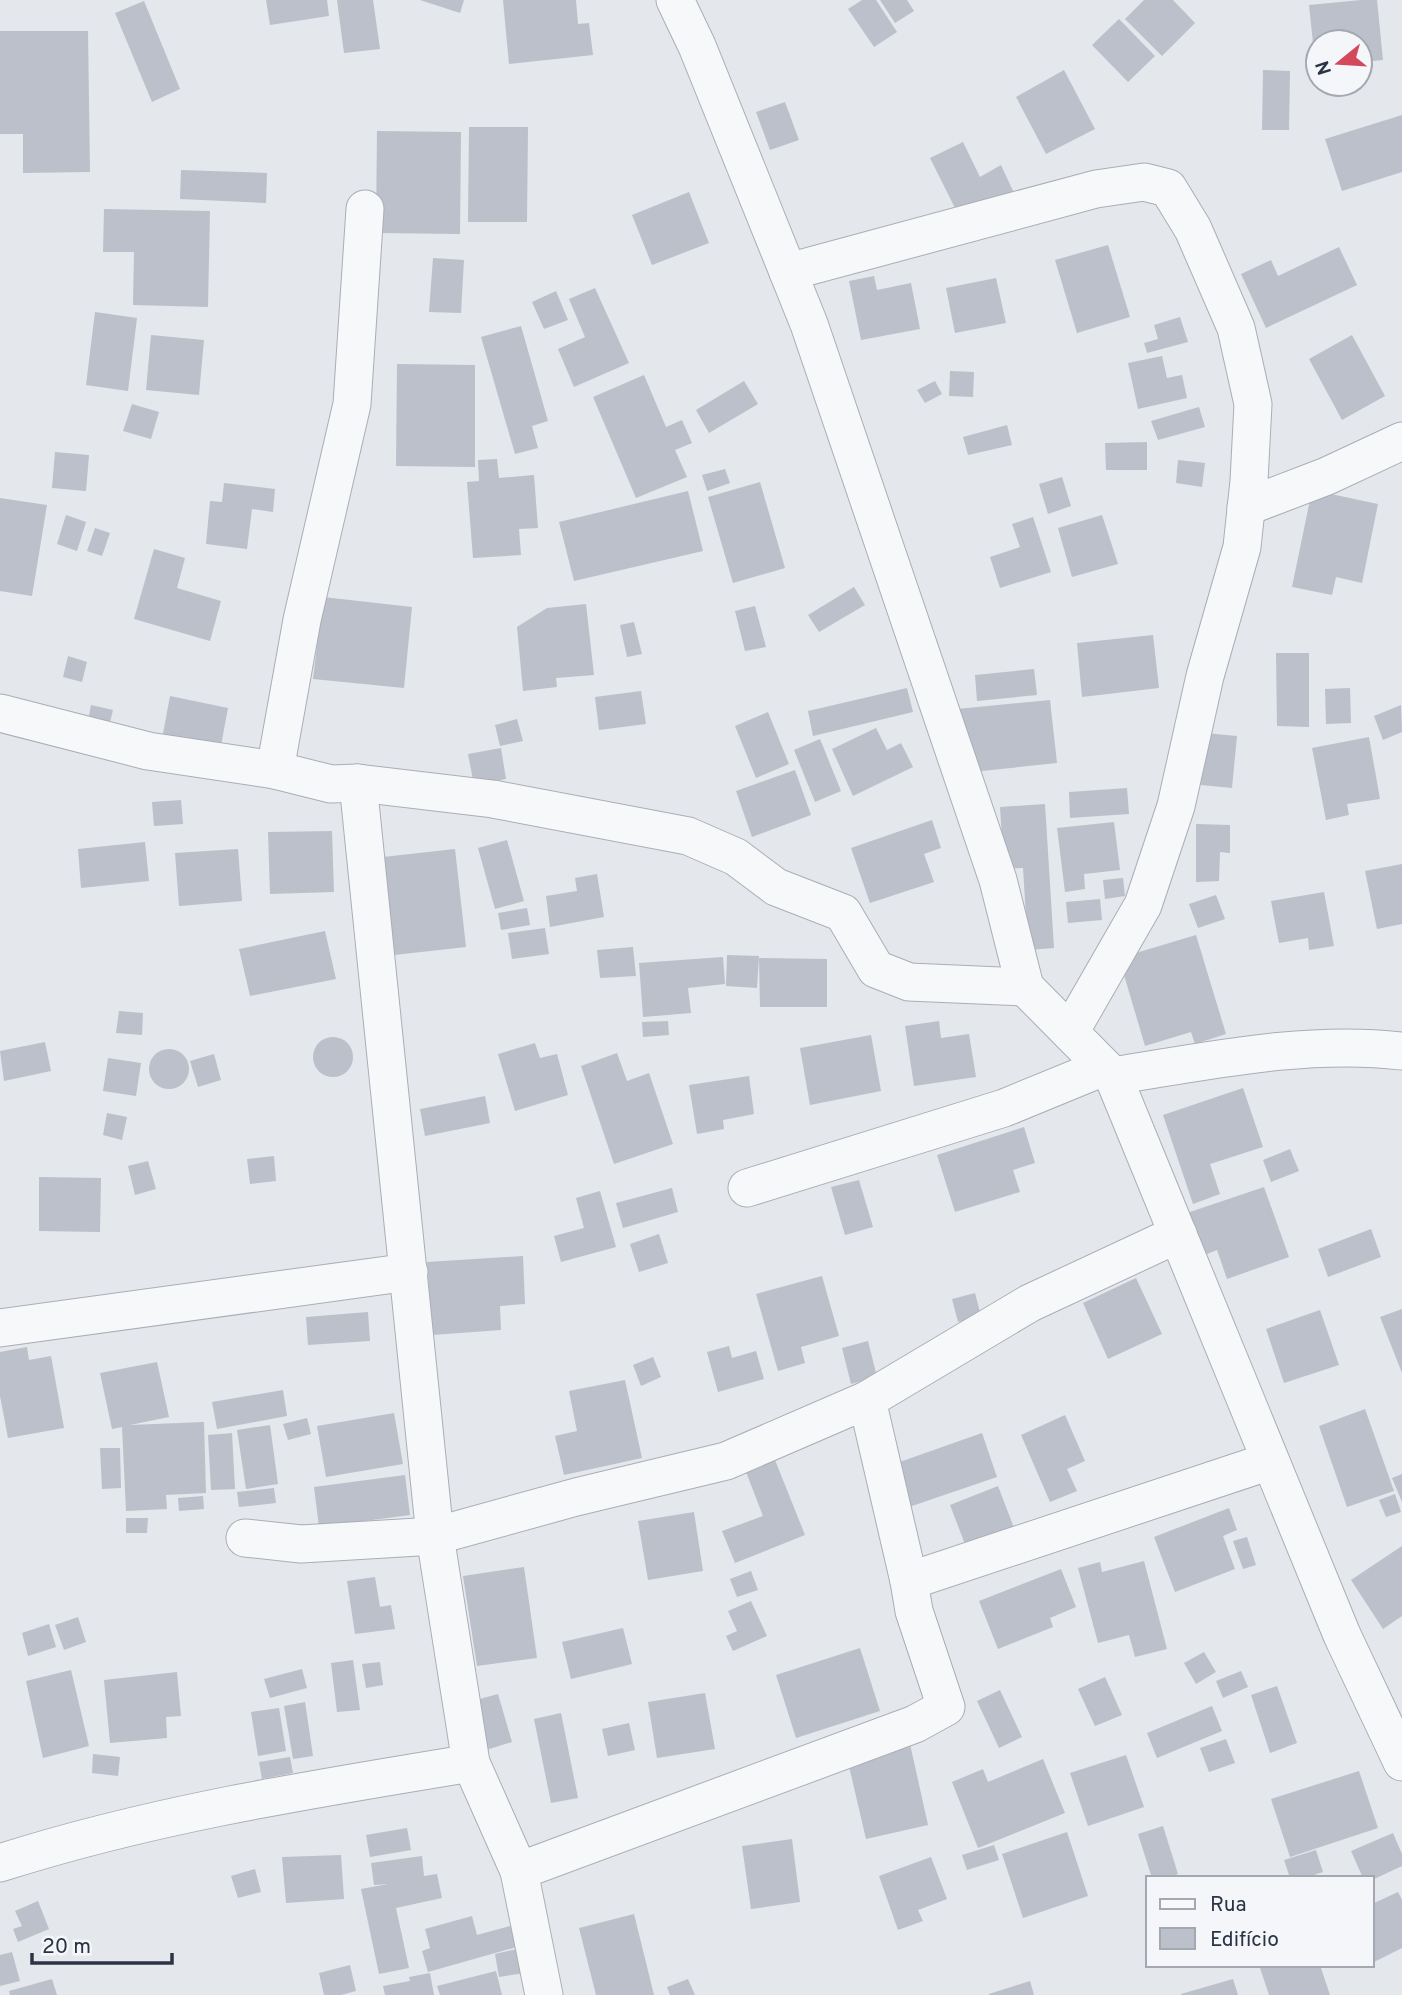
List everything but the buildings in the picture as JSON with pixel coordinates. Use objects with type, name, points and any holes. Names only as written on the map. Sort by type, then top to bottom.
[{"type":"street","points":[[675,0],[697,46],[814,337],[998,880],[1025,987],[1109,1071],[1342,1635],[1402,1762]]},
{"type":"street","points":[[788,272],[1096,190],[1144,182],[1168,188],[1194,229],[1236,328],[1253,404],[1242,547],[1205,676],[1176,806],[1143,905],[1070,1032]]},
{"type":"street","points":[[275,770],[302,620],[352,404],[365,209]]},
{"type":"street","points":[[1246,507],[1327,476],[1402,442]]},
{"type":"street","points":[[0,713],[148,751],[275,770],[331,784],[358,783],[493,799],[688,836],[736,857],[776,887],[843,913],[876,969],[909,982],[1025,987]]},
{"type":"street","points":[[358,783],[435,1536],[471,1763],[519,1871],[544,1995]]},
{"type":"street","points":[[747,1188],[1004,1108],[1109,1071],[1246,1055],[1362,1046],[1402,1051]]},
{"type":"street","points":[[246,1538],[301,1544],[435,1536],[576,1497],[726,1461],[867,1400],[1030,1303],[1178,1234]]},
{"type":"street","points":[[0,1328],[409,1272]]},
{"type":"street","points":[[519,1871],[915,1724],[946,1707],[914,1611],[867,1400]]},
{"type":"street","points":[[909,1581],[1270,1461]]},
{"type":"street","points":[[0,1863],[38,1851],[252,1799],[471,1763]]}]
